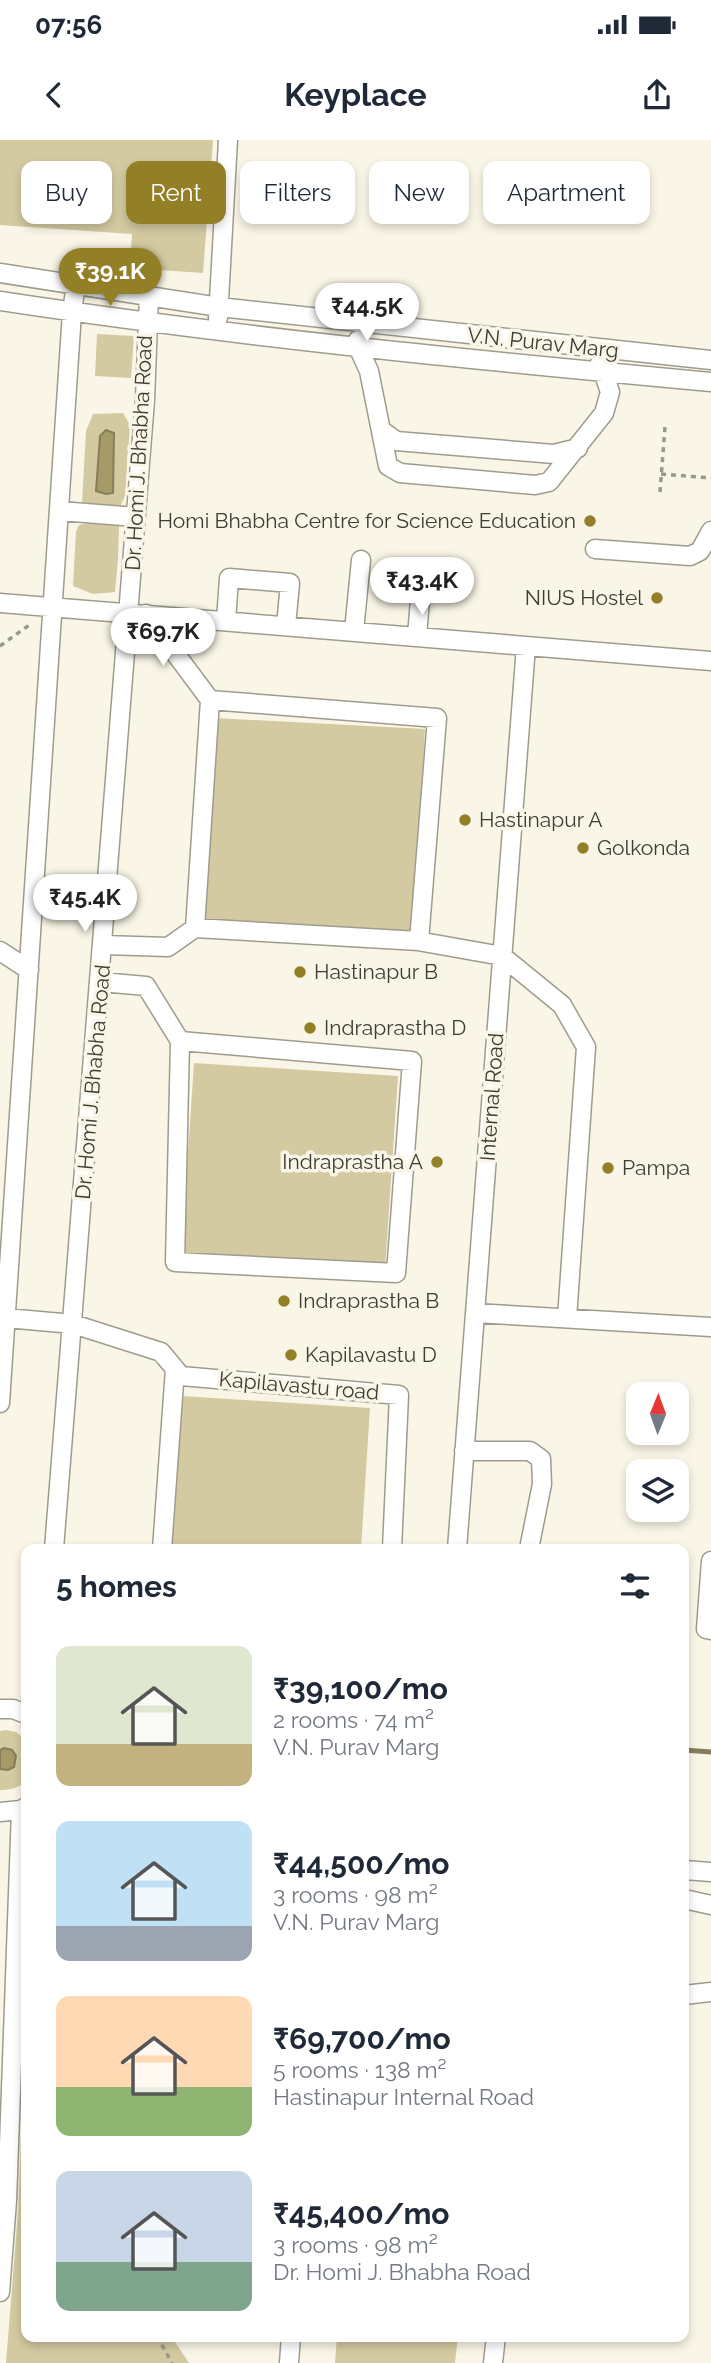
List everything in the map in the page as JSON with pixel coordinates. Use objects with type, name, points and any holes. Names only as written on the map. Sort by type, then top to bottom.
[{"type":"street","points":[[216,330],[228,140]]},
{"type":"street","name":"V.N. Purav Marg","points":[[0,273],[219,307],[711,360]]},
{"type":"street","points":[[0,1403],[76,284]]},
{"type":"street","name":"Dr. Homi J. Bhabha Road","points":[[54,1544],[104,944],[138,613],[136,517],[145,400],[149,296]]},
{"type":"street","name":"V.N. Purav Marg","points":[[0,301],[358,347],[711,382]]},
{"type":"street","points":[[358,323],[358,347],[369,371],[388,466],[400,473],[535,485],[549,482],[604,413],[610,392],[597,355],[591,349]]},
{"type":"street","points":[[381,430],[396,441],[554,454],[578,448]]},
{"type":"street","points":[[60,512],[136,517]]},
{"type":"street","points":[[595,549],[690,556],[701,551],[711,531]]},
{"type":"street","points":[[354,631],[361,560]]},
{"type":"street","points":[[417,636],[422,576]]},
{"type":"street","points":[[226,621],[229,578],[290,583],[286,626]]},
{"type":"street","points":[[0,603],[711,661]]},
{"type":"street","points":[[138,613],[210,700],[195,928]]},
{"type":"street","name":"Internal Road","points":[[457,1544],[526,646]]},
{"type":"street","points":[[104,944],[168,947],[195,928],[419,941],[437,718],[210,700]]},
{"type":"street","points":[[412,940],[502,956],[562,1004],[586,1047],[567,1318]]},
{"type":"street","points":[[0,951],[29,970]]},
{"type":"street","points":[[101,982],[146,986],[180,1041],[175,1262],[396,1273],[412,1061],[180,1041]]},
{"type":"street","points":[[475,1313],[711,1327]]},
{"type":"street","name":"Kapilavastu road","points":[[6,1318],[73,1324],[161,1352],[181,1376],[399,1395],[392,1544]]},
{"type":"street","points":[[162,1544],[175,1369]]},
{"type":"street","points":[[464,1451],[530,1451],[541,1459],[542,1484],[530,1544]]},
{"type":"street","points":[[711,1561],[706,1629],[711,1630]]},
{"type":"street","points":[[0,1709],[21,1712]]},
{"type":"street","points":[[0,1812],[21,1808]]},
{"type":"street","points":[[0,2292],[6,2094],[21,1856]]},
{"type":"street","points":[[689,1870],[711,1872]]},
{"type":"street","points":[[689,1900],[711,1905]]},
{"type":"street","points":[[689,1995],[711,1992]]},
{"type":"street","points":[[289,2363],[291,2342]]},
{"type":"street","points":[[494,2363],[496,2342]]},
{"type":"path","points":[[660,492],[665,427]]},
{"type":"path","points":[[661,474],[711,478]]},
{"type":"path","points":[[0,646],[54,607]]},
{"type":"path","points":[[160,2342],[172,2363]]},
{"type":"shaded area","points":[[0,140],[213,140],[211,161],[126,161],[126,224],[207,224],[203,273],[130,268],[132,234],[0,225]]},
{"type":"shaded area","points":[[97,334],[134,336],[131,378],[95,376]]},
{"type":"shaded area","points":[[123,413],[130,425],[125,496],[119,509],[82,502],[86,431],[93,414]]},
{"type":"shaded area","points":[[106,430],[114,433],[113,493],[106,494],[96,491],[100,436]]},
{"type":"shaded area","points":[[100,521],[119,526],[115,592],[93,594],[73,586],[76,532],[79,525]]},
{"type":"shaded area","points":[[214,718],[425,729],[414,931],[203,920]]},
{"type":"shaded area","points":[[194,1063],[398,1076],[385,1269],[181,1255]]},
{"type":"shaded area","points":[[166,1395],[370,1408],[361,1544],[156,1544]]},
{"type":"shaded area","points":[[0,1731],[16,1732],[21,1736],[21,1784],[7,1790],[0,1790]]},
{"type":"shaded area","points":[[0,1750],[12,1750],[16,1756],[14,1767],[8,1770],[0,1769]]},
{"type":"shaded area","points":[[21,2138],[21,2342],[175,2342],[189,2363],[6,2363]]},
{"type":"shaded area","points":[[337,2342],[457,2342],[455,2363],[335,2363]]},
{"type":"waterway","points":[[689,1750],[711,1752]]},
{"type":"place","name":"Homi Bhabha Centre for Science Education","points":[[590,521]]},
{"type":"place","name":"NIUS Hostel","points":[[657,598]]},
{"type":"place","name":"Hastinapur A","points":[[465,820]]},
{"type":"place","name":"Golkonda","points":[[583,848]]},
{"type":"place","name":"Hastinapur B","points":[[300,972]]},
{"type":"place","name":"Indraprastha D","points":[[310,1028]]},
{"type":"place","name":"Indraprastha A","points":[[437,1162]]},
{"type":"place","name":"Pampa","points":[[608,1168]]},
{"type":"place","name":"Indraprastha B","points":[[284,1301]]},
{"type":"place","name":"Kapilavastu D","points":[[291,1355]]}]
